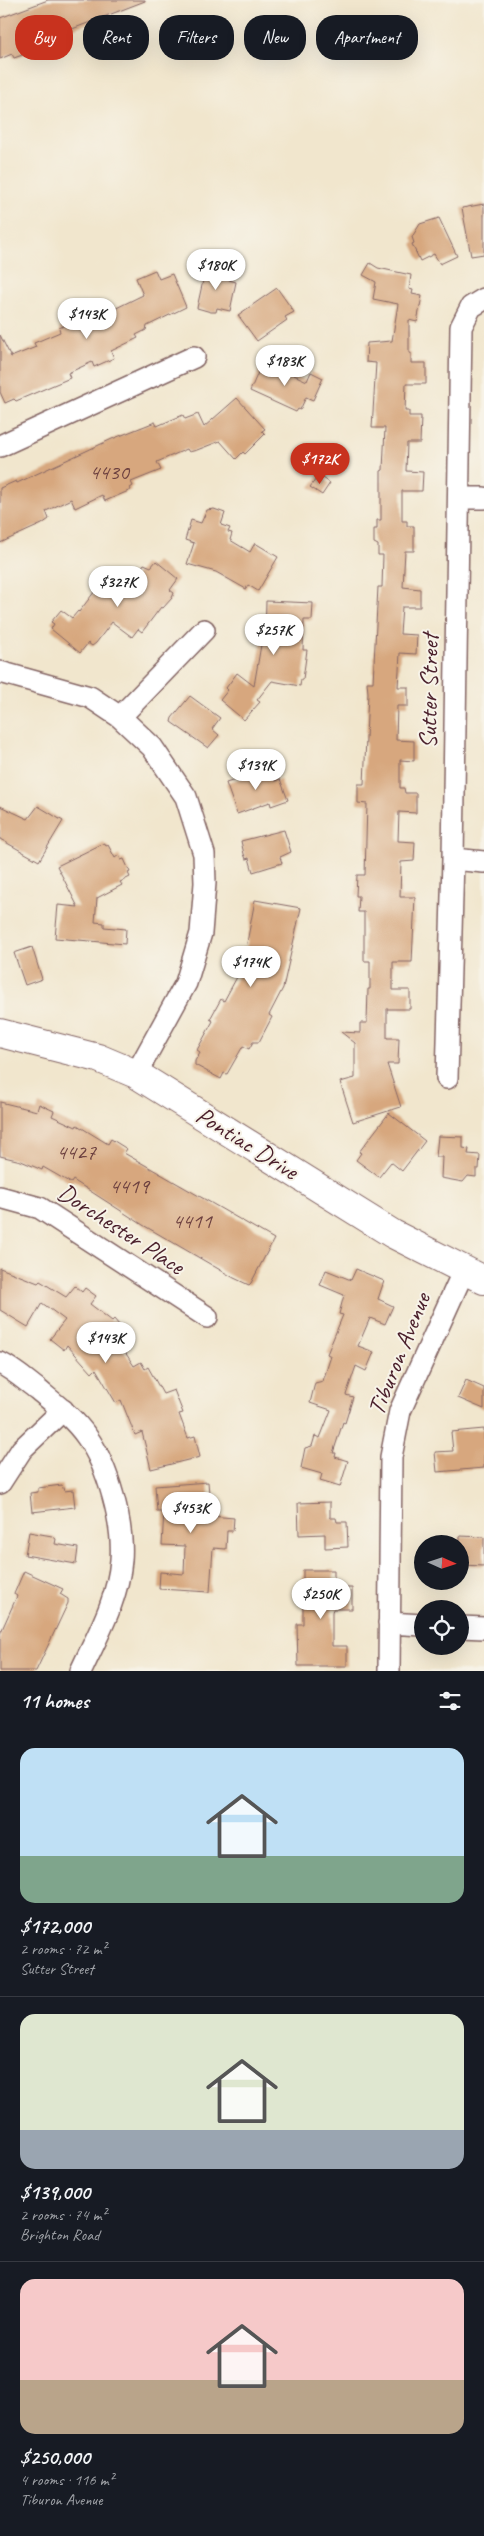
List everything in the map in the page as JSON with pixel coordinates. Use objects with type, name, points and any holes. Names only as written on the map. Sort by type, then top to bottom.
[{"type":"main road","name":"Pontiac Drive","points":[[0,1033],[98,1058],[136,1074],[393,1234],[474,1275]]},
{"type":"street","name":"Sutter Street","points":[[447,1078],[460,498],[461,327],[478,303]]},
{"type":"street","points":[[0,446],[194,357]]},
{"type":"street","points":[[460,498],[484,498]]},
{"type":"street","points":[[120,717],[204,630]]},
{"type":"street","points":[[0,672],[90,697],[120,717],[152,747],[186,797],[204,854],[206,883],[200,933],[186,983],[136,1074]]},
{"type":"street","points":[[453,859],[484,862]]},
{"type":"street","name":"Dorchester Place","points":[[0,1197],[40,1208],[207,1317]]},
{"type":"street","name":"Tiburon Avenue","points":[[389,1671],[391,1457],[400,1411],[474,1275]]},
{"type":"street","points":[[0,1363],[11,1368],[63,1410],[88,1437],[106,1474],[119,1521],[121,1560],[112,1602],[81,1671]]},
{"type":"street","points":[[0,1483],[22,1449],[63,1410]]},
{"type":"street","points":[[389,1623],[414,1624]]},
{"type":"street","points":[[469,1627],[484,1628]]},
{"type":"building","points":[[48,0],[145,0],[109,15],[83,15],[83,25],[73,29],[73,15],[15,15],[14,58],[12,54],[0,59],[0,18]]},
{"type":"building","points":[[484,204],[484,254],[471,256],[462,208]]},
{"type":"building","points":[[439,218],[457,256],[440,264],[434,254],[420,261],[412,244],[414,243],[412,237],[420,224]]},
{"type":"building","points":[[370,263],[378,268],[411,275],[409,289],[413,290],[412,294],[422,296],[417,322],[409,320],[409,353],[411,353],[411,363],[426,363],[426,384],[406,384],[405,411],[409,411],[409,416],[421,416],[420,443],[407,443],[406,471],[423,472],[422,491],[402,491],[402,521],[407,521],[407,526],[414,526],[414,551],[405,551],[403,587],[420,589],[420,607],[402,607],[400,634],[417,635],[416,654],[400,653],[398,687],[408,687],[408,706],[397,706],[396,740],[414,741],[414,761],[400,760],[400,788],[404,788],[405,793],[416,793],[416,813],[399,812],[398,841],[415,842],[414,861],[401,862],[400,897],[415,897],[412,962],[393,962],[393,990],[410,990],[410,1009],[387,1009],[387,1038],[399,1038],[398,1064],[387,1064],[401,1107],[353,1122],[340,1082],[355,1078],[355,1043],[341,1032],[360,1033],[360,1023],[367,1023],[368,989],[370,989],[370,961],[364,961],[364,912],[358,912],[359,896],[356,896],[357,875],[365,875],[367,804],[358,803],[358,784],[364,784],[367,682],[373,682],[378,587],[382,587],[383,555],[378,555],[378,545],[374,543],[374,529],[377,529],[377,520],[381,520],[381,471],[383,470],[385,428],[372,428],[376,363],[366,362],[367,343],[392,341],[398,304],[373,299],[376,282],[363,275]]},
{"type":"building","points":[[206,267],[230,273],[229,280],[236,282],[230,311],[217,308],[216,312],[211,312],[197,308]]},
{"type":"building","points":[[155,270],[159,279],[172,274],[186,307],[147,326],[146,330],[136,335],[138,338],[111,351],[114,358],[94,367],[92,362],[68,373],[70,378],[16,401],[14,399],[5,403],[0,392],[0,335],[11,357],[36,347],[34,343],[60,332],[59,328],[66,325],[64,321],[88,310],[89,312],[93,311],[96,318],[143,295],[136,278]]},
{"type":"building","points":[[277,288],[294,312],[285,317],[287,320],[257,341],[238,315]]},
{"type":"building","points":[[263,361],[307,381],[311,372],[323,378],[313,400],[306,397],[300,410],[298,409],[296,412],[250,391]]},
{"type":"building","points":[[237,398],[265,429],[262,431],[265,434],[245,454],[243,452],[236,459],[220,441],[189,452],[187,449],[157,462],[161,470],[131,482],[133,486],[130,488],[131,490],[105,501],[102,495],[75,508],[71,499],[46,511],[49,519],[42,524],[0,543],[0,488],[16,481],[17,483],[112,439],[155,422],[157,426],[183,415],[185,419],[198,414],[204,427]]},
{"type":"building","points":[[319,475],[330,483],[322,495],[310,487]]},
{"type":"building","points":[[214,509],[225,513],[221,525],[230,528],[228,532],[232,533],[230,540],[250,552],[255,543],[278,557],[258,591],[248,585],[246,589],[216,572],[187,564],[194,543],[185,540],[191,520],[201,523],[207,510]]},
{"type":"building","points":[[156,561],[178,579],[170,590],[174,593],[172,598],[163,608],[161,607],[142,632],[138,629],[132,637],[112,622],[96,643],[92,646],[88,643],[80,653],[51,629],[54,624],[51,622],[61,610],[72,618],[79,612],[98,587],[104,592],[112,582],[124,591],[144,564],[151,567]]},
{"type":"building","points":[[266,601],[313,603],[312,620],[304,620],[303,650],[307,650],[303,679],[301,679],[300,686],[272,681],[257,700],[260,702],[244,720],[220,700],[237,673],[254,686],[262,639],[265,639]]},
{"type":"building","points":[[190,696],[220,718],[212,729],[219,735],[208,748],[171,722],[172,718]]},
{"type":"building","points":[[270,769],[275,781],[280,779],[288,800],[271,806],[270,802],[237,814],[226,783]]},
{"type":"building","points":[[0,806],[28,819],[38,806],[63,821],[39,861],[0,839]]},
{"type":"building","points":[[284,830],[291,852],[280,857],[282,863],[253,872],[249,858],[246,859],[244,854],[241,841]]},
{"type":"building","points":[[104,843],[106,846],[108,845],[115,858],[119,855],[121,860],[124,859],[130,872],[128,873],[130,877],[120,882],[122,885],[97,898],[95,922],[104,923],[104,927],[126,929],[125,944],[55,938],[58,905],[78,907],[57,866]]},
{"type":"building","points":[[255,900],[301,908],[283,988],[269,1015],[272,1017],[259,1042],[253,1042],[249,1049],[243,1046],[227,1074],[224,1073],[221,1079],[195,1065],[200,1052],[197,1050],[213,1021],[210,1019],[221,999],[224,1001],[243,966],[239,965],[244,947],[246,948]]},
{"type":"building","points":[[32,947],[42,979],[25,985],[14,953]]},
{"type":"building","points":[[0,1102],[37,1111],[39,1104],[54,1111],[52,1116],[76,1127],[77,1125],[108,1144],[111,1139],[127,1149],[124,1153],[274,1239],[251,1283],[249,1285],[234,1278],[143,1225],[73,1180],[71,1183],[43,1167],[42,1170],[21,1161],[0,1156]]},
{"type":"building","points":[[389,1113],[425,1141],[402,1171],[391,1162],[379,1177],[356,1160],[361,1153],[359,1152]]},
{"type":"building","points":[[438,1136],[463,1137],[463,1148],[469,1149],[468,1154],[480,1155],[479,1169],[476,1169],[476,1177],[468,1176],[463,1182],[441,1178],[442,1157],[436,1157]]},
{"type":"building","points":[[0,1268],[38,1283],[40,1281],[66,1297],[75,1286],[82,1292],[85,1288],[96,1296],[90,1304],[112,1321],[114,1319],[130,1338],[121,1346],[134,1366],[141,1362],[145,1369],[148,1367],[163,1394],[174,1390],[183,1413],[179,1414],[188,1438],[195,1436],[200,1457],[151,1469],[142,1432],[135,1435],[121,1400],[116,1403],[96,1369],[92,1373],[67,1345],[64,1350],[50,1339],[65,1320],[42,1303],[28,1327],[0,1310]]},
{"type":"building","points":[[356,1269],[384,1281],[378,1299],[393,1306],[385,1324],[370,1318],[358,1346],[374,1352],[366,1371],[356,1366],[346,1395],[353,1397],[333,1453],[336,1453],[335,1457],[348,1461],[340,1487],[320,1481],[322,1474],[301,1468],[305,1448],[312,1446],[315,1436],[320,1438],[331,1410],[310,1403],[315,1383],[323,1381],[331,1356],[327,1354],[343,1315],[339,1314],[344,1295],[320,1285],[326,1270],[351,1280]]},
{"type":"building","points":[[466,1380],[484,1388],[484,1409],[458,1398]]},
{"type":"building","points":[[484,1429],[484,1468],[437,1472],[435,1452],[453,1451],[451,1432]]},
{"type":"building","points":[[208,1482],[211,1516],[234,1518],[233,1531],[227,1531],[226,1549],[213,1548],[210,1592],[159,1589],[160,1572],[184,1574],[185,1546],[162,1545],[164,1511],[157,1511],[155,1486]]},
{"type":"building","points":[[62,1485],[64,1491],[73,1490],[75,1507],[32,1512],[30,1493],[38,1492],[38,1488]]},
{"type":"building","points":[[330,1502],[330,1518],[336,1518],[337,1522],[347,1522],[348,1547],[325,1548],[325,1534],[299,1535],[298,1503]]},
{"type":"building","points":[[29,1532],[52,1536],[56,1539],[55,1544],[78,1548],[76,1564],[25,1555]]},
{"type":"building","points":[[469,1536],[484,1537],[484,1566],[469,1565]]},
{"type":"building","points":[[303,1570],[334,1570],[334,1588],[352,1588],[352,1609],[333,1609],[332,1612],[332,1646],[347,1646],[347,1666],[298,1666],[297,1624],[303,1624]]},
{"type":"building","points":[[24,1571],[63,1589],[60,1594],[68,1599],[68,1603],[36,1671],[0,1671],[0,1634],[17,1596],[14,1594]]}]
